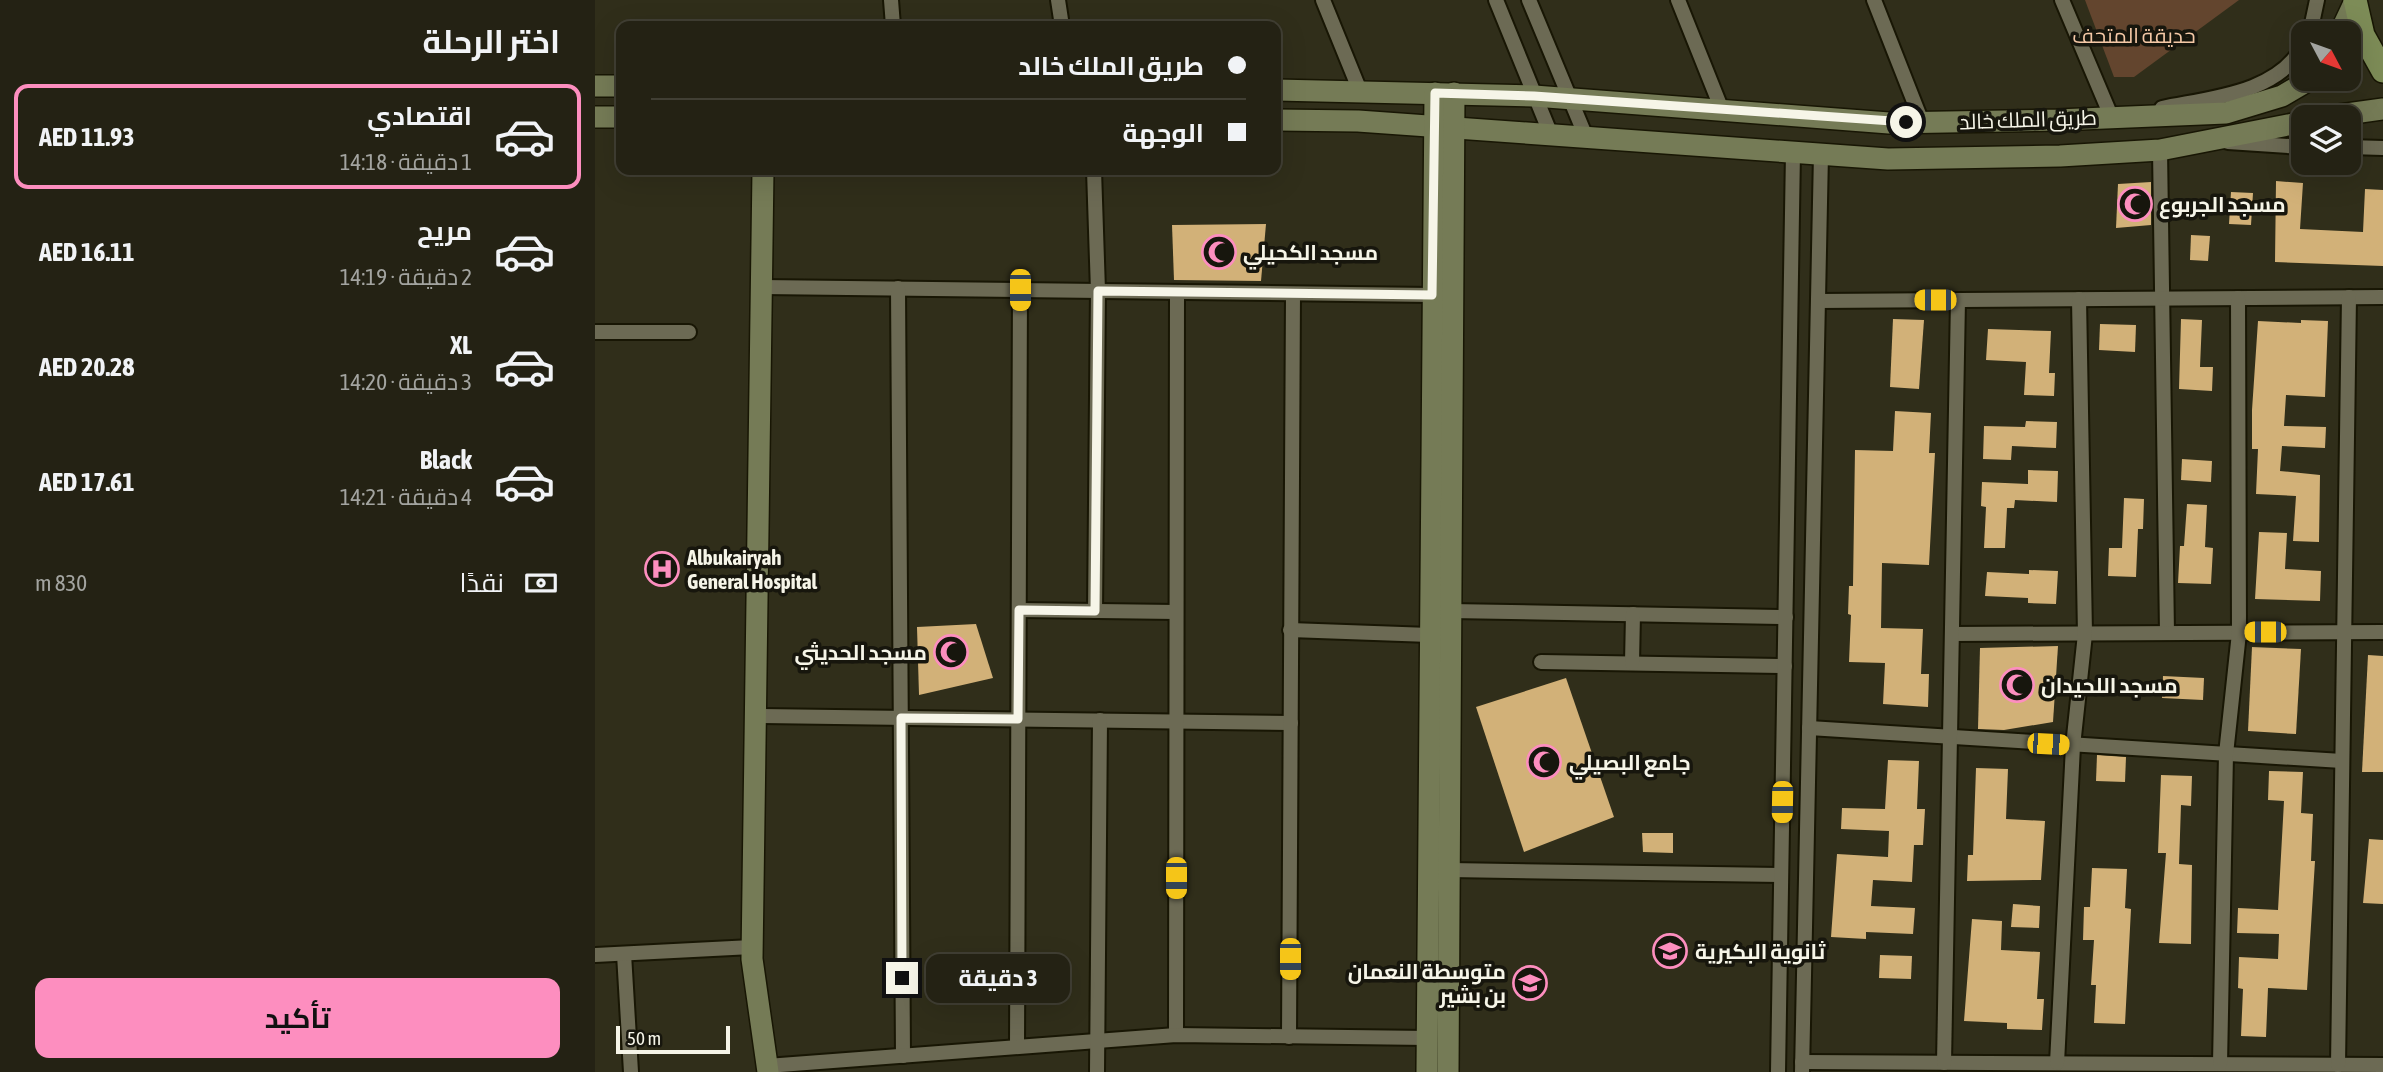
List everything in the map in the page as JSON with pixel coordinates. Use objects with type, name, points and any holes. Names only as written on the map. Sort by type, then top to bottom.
[{"type":"main road","points":[[2355,1],[2363,35],[2383,71]]},
{"type":"street","points":[[891,0],[893,21]]},
{"type":"street","points":[[1058,0],[1061,21]]},
{"type":"street","points":[[1323,0],[1360,91]]},
{"type":"street","points":[[1496,0],[1551,135]]},
{"type":"street","points":[[1529,0],[1587,137]]},
{"type":"street","points":[[1678,0],[1722,110]]},
{"type":"street","points":[[1874,0],[1923,122]]},
{"type":"street","points":[[2062,0],[2120,116],[2247,90],[2291,62]]},
{"type":"street","points":[[2313,21],[2317,0]]},
{"type":"street","points":[[2346,21],[2355,1]]},
{"type":"street","points":[[595,86],[616,86]]},
{"type":"street","name":"طريق الملك خالد","points":[[1281,90],[1534,96],[1889,123],[2226,113],[2283,96],[2291,91]]},
{"type":"street","points":[[1427,1072],[1432,295],[1444,93]]},
{"type":"street","points":[[2361,112],[2383,109]]},
{"type":"street","points":[[595,117],[616,117]]},
{"type":"street","points":[[1281,120],[1358,121],[1901,159],[2060,156],[2160,150],[2291,124]]},
{"type":"street","points":[[1443,127],[1450,611],[1448,1072]]},
{"type":"street","points":[[2216,140],[2291,146]]},
{"type":"street","points":[[2361,147],[2383,148]]},
{"type":"street","points":[[2160,150],[2167,633]]},
{"type":"street","points":[[1778,1072],[1793,152]]},
{"type":"street","points":[[1821,155],[1802,1067],[1944,1063],[2057,1063],[2138,1068],[2220,1064],[2383,1065]]},
{"type":"street","points":[[763,175],[752,947],[767,1069],[1176,1035],[1427,1038]]},
{"type":"street","points":[[1094,175],[1098,291],[1095,611]]},
{"type":"street","points":[[761,287],[1432,295]]},
{"type":"street","points":[[898,288],[903,1056]]},
{"type":"street","points":[[1017,1047],[1020,290]]},
{"type":"street","points":[[1176,1035],[1177,292]]},
{"type":"street","points":[[1289,1037],[1293,294]]},
{"type":"street","points":[[2338,1065],[2349,297]]},
{"type":"street","points":[[1818,301],[2383,297]]},
{"type":"street","points":[[2220,1064],[2226,754],[2239,633],[2238,298]]},
{"type":"street","points":[[2057,1063],[2073,746],[2085,634],[2079,299]]},
{"type":"street","points":[[1944,1063],[1958,300]]},
{"type":"street","points":[[595,332],[689,331]]},
{"type":"street","points":[[1019,610],[1176,612]]},
{"type":"street","points":[[1450,611],[1786,617]]},
{"type":"street","points":[[1633,614],[1633,663]]},
{"type":"street","points":[[1290,630],[1430,635]]},
{"type":"street","points":[[1952,635],[2383,632]]},
{"type":"street","points":[[1541,662],[1785,667]]},
{"type":"street","points":[[755,716],[1291,723]]},
{"type":"street","points":[[1097,1072],[1095,1041],[1100,720]]},
{"type":"street","points":[[1809,728],[1950,739],[2342,761]]},
{"type":"street","points":[[1449,870],[1781,875]]},
{"type":"street","points":[[595,955],[752,947]]},
{"type":"street","points":[[624,954],[631,1072]]},
{"type":"green space","name":"حديقة المتحف","points":[[2085,0],[2239,0],[2134,77],[2114,77]]},
{"type":"building","points":[[2276,181],[2303,183],[2300,229],[2363,232],[2365,189],[2383,190],[2383,266],[2275,262]]},
{"type":"building","name":"مسجد الجربوع","points":[[2151,182],[2151,225],[2116,228],[2118,184]]},
{"type":"building","points":[[2231,192],[2253,193],[2251,225],[2229,224]]},
{"type":"building","name":"مسجد الكحيلي","points":[[1266,224],[1261,281],[1174,280],[1172,225]]},
{"type":"building","points":[[2191,235],[2210,236],[2208,261],[2190,260]]},
{"type":"building","points":[[1893,319],[1924,320],[1919,389],[1890,387]]},
{"type":"building","points":[[2181,319],[2202,320],[2200,367],[2213,367],[2212,391],[2179,389]]},
{"type":"building","points":[[2301,320],[2328,321],[2325,397],[2286,395],[2284,426],[2326,427],[2325,448],[2282,446],[2280,471],[2320,475],[2319,542],[2293,541],[2296,496],[2256,494],[2258,449],[2252,449],[2258,321],[2301,323]]},
{"type":"building","points":[[2100,324],[2136,325],[2135,352],[2099,350]]},
{"type":"building","points":[[1988,329],[2051,331],[2049,373],[2055,373],[2054,396],[2024,395],[2026,362],[1986,360]]},
{"type":"building","points":[[1895,411],[1931,413],[1929,453],[1935,453],[1929,565],[1882,563],[1881,628],[1923,629],[1921,674],[1929,674],[1928,707],[1883,704],[1885,663],[1849,662],[1851,615],[1848,614],[1849,586],[1853,586],[1855,450],[1893,451]]},
{"type":"building","points":[[2026,421],[2057,422],[2056,448],[2012,446],[2011,460],[1983,459],[1984,426],[2025,427]]},
{"type":"building","points":[[2182,459],[2212,461],[2211,482],[2181,480]]},
{"type":"building","points":[[2028,470],[2058,471],[2057,502],[2015,500],[2014,508],[2007,508],[2005,548],[1984,548],[1986,507],[1981,506],[1982,482],[2028,484]]},
{"type":"building","points":[[2124,498],[2144,499],[2143,529],[2138,529],[2136,577],[2108,576],[2109,548],[2122,548]]},
{"type":"building","points":[[2187,504],[2207,505],[2205,547],[2213,548],[2211,584],[2178,583],[2180,546],[2184,546]]},
{"type":"building","points":[[2259,532],[2287,533],[2285,569],[2321,571],[2320,601],[2255,599]]},
{"type":"building","points":[[2029,570],[2058,571],[2056,604],[2028,603],[2028,598],[1985,596],[1987,572],[2029,574]]},
{"type":"building","name":"مسجد الحديثي","points":[[976,624],[993,678],[919,695],[917,627]]},
{"type":"building","name":"مسجد اللحيدان","points":[[2058,646],[2053,722],[2004,730],[1978,729],[1980,648]]},
{"type":"building","points":[[2252,647],[2301,649],[2296,734],[2248,731]]},
{"type":"building","points":[[2368,655],[2383,656],[2383,772],[2362,772]]},
{"type":"building","points":[[2163,676],[2204,678],[2203,700],[2162,698]]},
{"type":"building","name":"جامع البصيلي","points":[[1566,678],[1614,817],[1524,852],[1476,707]]},
{"type":"building","points":[[2097,755],[2126,757],[2125,782],[2096,781]]},
{"type":"building","points":[[1888,760],[1919,761],[1917,809],[1925,809],[1923,845],[1914,845],[1912,882],[1873,880],[1871,906],[1915,908],[1913,934],[1866,932],[1866,939],[1831,937],[1837,854],[1888,857],[1889,831],[1841,829],[1842,808],[1885,809]]},
{"type":"building","points":[[1976,768],[2008,769],[2006,819],[2045,821],[2041,880],[1967,881],[1968,855],[1973,855]]},
{"type":"building","points":[[2269,771],[2303,772],[2301,813],[2313,814],[2311,861],[2315,861],[2307,990],[2268,988],[2266,1037],[2241,1036],[2243,989],[2238,988],[2239,957],[2278,959],[2279,934],[2237,933],[2238,908],[2278,910],[2284,801],[2268,800]]},
{"type":"building","points":[[2161,775],[2192,776],[2191,806],[2181,805],[2179,864],[2192,865],[2191,944],[2159,943],[2166,853],[2158,853]]},
{"type":"building","points":[[1642,833],[1673,833],[1673,853],[1643,852]]},
{"type":"building","points":[[2369,839],[2383,840],[2383,904],[2363,903]]},
{"type":"building","points":[[2092,868],[2127,869],[2125,908],[2131,909],[2125,1024],[2094,1023],[2096,985],[2091,985],[2094,940],[2083,940],[2084,907],[2090,907]]},
{"type":"building","points":[[2013,904],[2040,906],[2039,928],[2011,927]]},
{"type":"building","points":[[1972,919],[2002,921],[2001,950],[2040,952],[2037,999],[2044,999],[2042,1030],[2007,1029],[2007,1023],[1964,1021]]},
{"type":"building","points":[[1880,955],[1912,956],[1911,979],[1879,978]]},
{"type":"place","name":"مسجد الجربوع","points":[[2135,204]]},
{"type":"place","name":"مسجد الكحيلي","points":[[1219,252]]},
{"type":"place","name":"Albukairyah General Hospital","points":[[662,569]]},
{"type":"place","name":"مسجد الحديثي","points":[[951,652]]},
{"type":"place","name":"مسجد اللحيدان","points":[[2017,685]]},
{"type":"place","name":"جامع البصيلي","points":[[1544,762]]},
{"type":"place","name":"ثانوية البكيرية","points":[[1670,951]]},
{"type":"place","name":"متوسطة النعمان بن بشير","points":[[1530,983]]},
{"type":"route","points":[[902,978],[901,718],[1018,719],[1019,610],[1095,611],[1098,291],[1432,295],[1435,93],[1534,96],[1889,123],[1906,122]]}]
